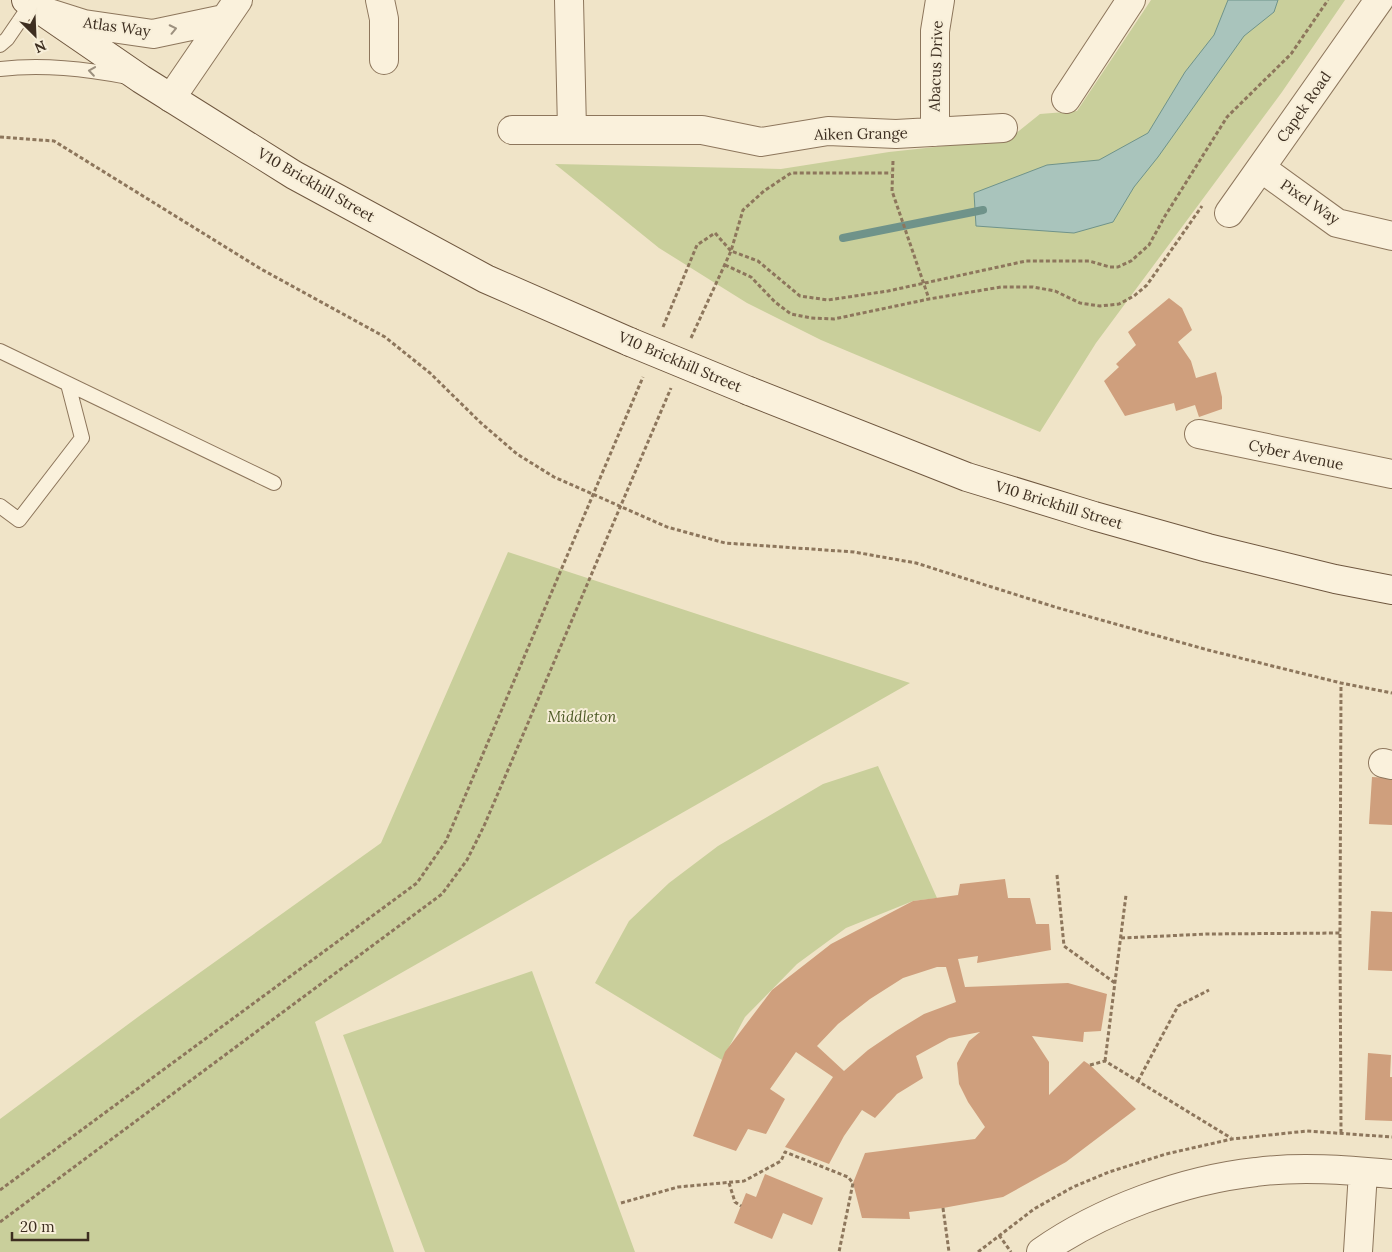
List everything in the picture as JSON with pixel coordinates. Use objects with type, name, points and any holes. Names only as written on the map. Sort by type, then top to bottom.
[{"type":"street","points":[[380,0],[384,20],[384,60]]},
{"type":"street","points":[[570,0],[572,129]]},
{"type":"street","name":"Abacus Drive","points":[[935,132],[935,31],[940,0]]},
{"type":"street","points":[[1066,99],[1131,0]]},
{"type":"street","name":"Capek Road","points":[[1216,208],[1261,168],[1378,0]]},
{"type":"street","name":"Atlas Way","points":[[33,5],[84,24],[153,34],[231,10]]},
{"type":"street","name":"V10 Brickhill Street","points":[[33,5],[141,79],[294,175],[486,280],[630,342],[966,477],[1085,514],[1208,548],[1335,579],[1392,590]]},
{"type":"street","name":"Atlas Way","points":[[171,98],[231,10]]},
{"type":"street","name":"Aiken Grange","points":[[512,130],[702,130],[761,142],[828,131],[896,134],[1003,128]]},
{"type":"street","name":"Pixel Way","points":[[1261,168],[1337,223],[1392,236]]},
{"type":"street","name":"Cyber Avenue","points":[[1199,434],[1392,474]]},
{"type":"street","points":[[1041,1252],[1079,1229],[1134,1203],[1190,1184],[1256,1172],[1308,1170],[1392,1174]]},
{"type":"street","points":[[1358,1252],[1364,1172]]},
{"type":"lane","points":[[0,45],[33,5]]},
{"type":"lane","points":[[0,69],[44,66],[91,70],[141,79]]},
{"type":"lane","points":[[0,351],[274,483]]},
{"type":"lane","points":[[0,506],[19,520],[82,438],[68,384]]},
{"type":"path","points":[[660,335],[697,245],[715,233],[731,251],[758,261],[800,296],[828,300],[924,284],[1026,261],[1089,261],[1110,267],[1118,267],[1131,261],[1149,245],[1227,117],[1291,54],[1328,0]]},
{"type":"path","points":[[0,137],[54,141],[261,268],[385,337],[430,372],[481,423],[517,454],[554,477],[593,496],[668,527],[725,543],[854,552],[916,563],[1055,608],[1208,650],[1341,683],[1392,693]]},
{"type":"path","points":[[690,342],[731,251],[743,210],[764,191],[791,174],[892,173]]},
{"type":"path","points":[[892,191],[929,299]]},
{"type":"path","points":[[725,265],[751,277],[775,302],[790,314],[811,318],[834,319],[929,299],[1001,287],[1025,287],[1055,291],[1080,303],[1100,306],[1119,304],[1134,296],[1147,285],[1216,208]]},
{"type":"path","points":[[0,1190],[417,883],[446,842],[645,370]]},
{"type":"path","points":[[0,1222],[442,894],[467,860],[484,826],[671,387]]},
{"type":"path","points":[[1341,683],[1341,1133]]},
{"type":"path","points":[[1057,875],[1064,946],[1115,983]]},
{"type":"path","points":[[1105,1060],[1126,895]]},
{"type":"path","points":[[1121,938],[1340,933]]},
{"type":"path","points":[[1138,1081],[1178,1006],[1209,990]]},
{"type":"path","points":[[1090,1065],[1105,1060]]},
{"type":"path","points":[[1105,1060],[1232,1138]]},
{"type":"path","points":[[978,1252],[1034,1209],[1082,1183],[1109,1172],[1166,1154],[1232,1138],[1307,1131],[1392,1137]]},
{"type":"path","points":[[621,1203],[678,1187],[744,1182],[781,1161],[786,1152],[848,1177],[853,1184],[839,1252]]},
{"type":"path","points":[[729,1183],[735,1202],[741,1206]]},
{"type":"path","points":[[943,1208],[950,1252]]},
{"type":"path","points":[[999,1235],[1011,1252]]},
{"type":"green space","points":[[1151,0],[1345,0],[1282,92],[1096,343],[1040,432],[821,340],[747,303],[659,248],[555,164],[781,169],[889,152],[1009,139],[1040,114],[1077,111]]},
{"type":"green space","name":"Middleton","points":[[508,552],[910,683],[315,1022],[394,1252],[0,1252],[0,1119],[142,1014],[381,843]]},
{"type":"green space","points":[[878,766],[937,898],[913,901],[846,928],[797,964],[745,1017],[722,1060],[595,983],[629,921],[669,883],[718,846],[823,784]]},
{"type":"green space","points":[[532,971],[635,1252],[425,1252],[343,1035]]},
{"type":"water","points":[[1228,0],[1278,0],[1274,12],[1244,36],[1158,157],[1134,187],[1113,222],[1074,233],[976,226],[974,193],[1047,165],[1099,160],[1148,133],[1185,72],[1214,35]]},
{"type":"building","points":[[1169,298],[1182,308],[1192,330],[1178,342],[1191,361],[1196,378],[1216,372],[1222,397],[1222,409],[1199,417],[1195,405],[1176,411],[1174,403],[1125,416],[1104,381],[1119,367],[1116,364],[1136,345],[1128,332]]},
{"type":"building","points":[[1372,777],[1392,778],[1392,825],[1369,824]]},
{"type":"building","points":[[1005,879],[1008,898],[1030,898],[1036,924],[1049,924],[1051,950],[977,963],[978,956],[958,959],[965,987],[1068,983],[1107,994],[1101,1031],[1084,1032],[1083,1042],[1032,1036],[1049,1062],[1049,1095],[1084,1061],[1136,1109],[1066,1162],[1003,1197],[909,1212],[910,1219],[862,1218],[853,1183],[865,1153],[975,1139],[985,1127],[968,1102],[959,1084],[957,1063],[969,1041],[980,1032],[949,1038],[916,1056],[923,1078],[897,1094],[875,1118],[862,1110],[844,1136],[829,1164],[785,1147],[833,1077],[796,1052],[770,1089],[785,1099],[766,1134],[748,1129],[736,1151],[693,1136],[725,1052],[772,990],[831,944],[913,901],[958,895],[960,884]],"holes":[[[937,967],[946,967],[956,1002],[924,1014],[896,1031],[868,1050],[844,1071],[817,1046],[838,1024],[870,999],[903,978]]]},
{"type":"building","points":[[1371,911],[1392,912],[1392,971],[1368,970]]},
{"type":"building","points":[[1368,1053],[1391,1055],[1392,1121],[1365,1120]]},
{"type":"building","points":[[765,1174],[823,1198],[812,1225],[783,1213],[772,1239],[734,1223],[746,1193],[756,1197]]},
{"type":"waterway","points":[[843,238],[983,210]]}]
